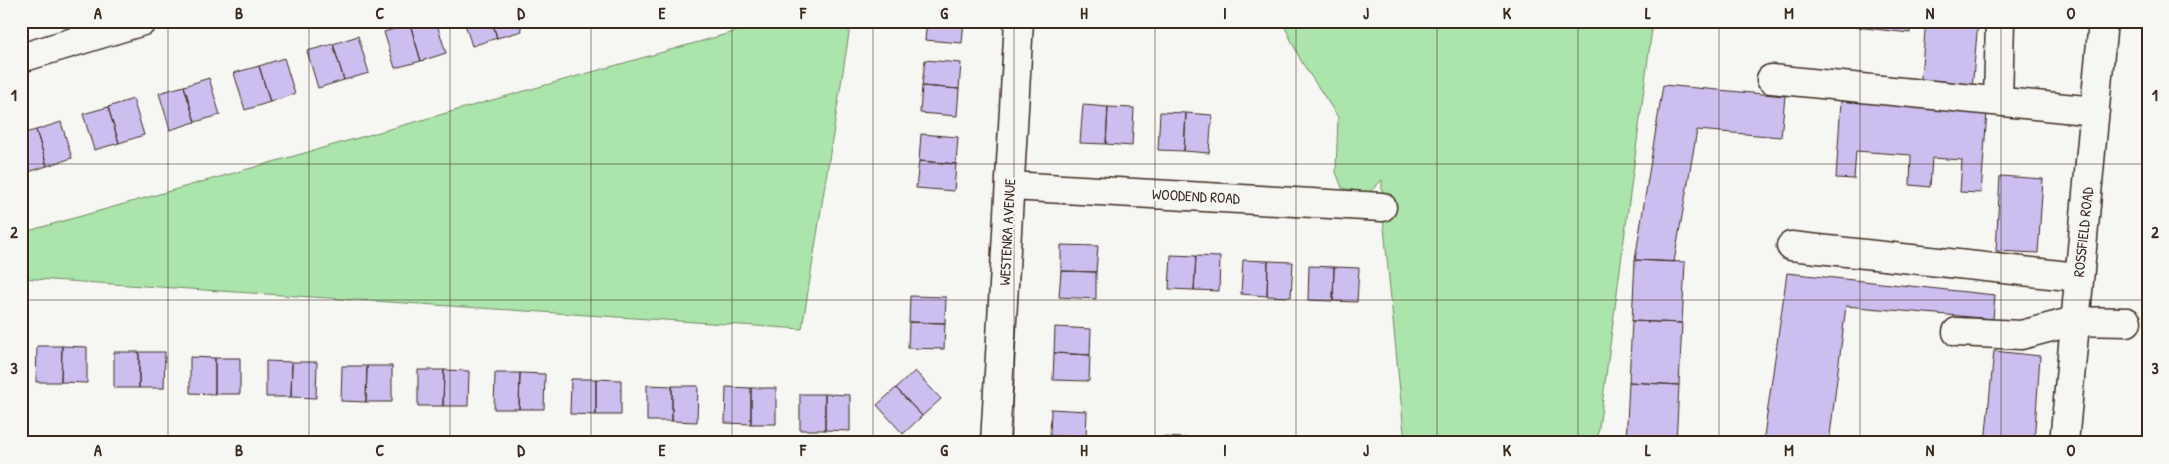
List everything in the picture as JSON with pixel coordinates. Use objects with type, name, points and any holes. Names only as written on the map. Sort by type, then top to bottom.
[{"type":"street","points":[[21,58],[143,21]]},
{"type":"street","name":"WESTENRA AVENUE","points":[[995,443],[1019,21]]},
{"type":"street","points":[[1998,102],[2000,21]]},
{"type":"street","name":"ROSSFIELD ROAD","points":[[2064,443],[2103,21]]},
{"type":"street","points":[[1771,79],[2095,111]]},
{"type":"street","name":"WOODEND ROAD","points":[[1010,186],[1382,207]]},
{"type":"street","points":[[1791,246],[2078,277]]},
{"type":"street","points":[[1957,332],[2021,335],[2074,321],[2127,322]]},
{"type":"green space","points":[[773,21],[851,21],[802,329],[21,278],[21,233]]},
{"type":"green space","points":[[1282,21],[1653,21],[1597,443],[1405,443],[1382,207],[1382,180],[1369,193],[1342,188],[1336,172],[1338,117],[1301,61]]},
{"type":"building","points":[[420,21],[436,21],[446,53],[421,61],[410,24]]},
{"type":"building","points":[[464,21],[492,21],[497,38],[472,46]]},
{"type":"building","points":[[492,21],[519,21],[522,31],[497,38]]},
{"type":"building","points":[[927,21],[964,21],[962,43],[925,40]]},
{"type":"building","points":[[1802,21],[1911,21],[1910,33]]},
{"type":"building","points":[[1926,21],[1978,21],[1972,90],[1920,86]]},
{"type":"building","points":[[410,24],[421,61],[395,68],[384,32]]},
{"type":"building","points":[[358,36],[369,73],[344,80],[333,44]]},
{"type":"building","points":[[333,44],[344,80],[318,88],[307,51]]},
{"type":"building","points":[[284,58],[295,94],[270,102],[259,66]]},
{"type":"building","points":[[925,60],[961,63],[959,89],[922,86]]},
{"type":"building","points":[[259,66],[270,102],[245,110],[234,73]]},
{"type":"building","points":[[209,78],[220,115],[195,122],[184,86]]},
{"type":"building","points":[[1663,85],[1785,96],[1781,137],[1697,130],[1674,262],[1635,260]]},
{"type":"building","points":[[184,86],[195,122],[170,130],[159,93]]},
{"type":"building","points":[[922,86],[959,89],[957,116],[920,113]]},
{"type":"building","points":[[133,99],[144,135],[119,143],[108,107]]},
{"type":"building","points":[[1841,101],[1987,112],[1981,193],[1960,192],[1962,160],[1932,158],[1930,187],[1910,185],[1911,155],[1856,151],[1854,179],[1836,178]]},
{"type":"building","points":[[1083,105],[1108,107],[1106,144],[1080,143]]},
{"type":"building","points":[[108,107],[119,143],[94,150],[83,114]]},
{"type":"building","points":[[1108,107],[1134,108],[1132,146],[1106,144]]},
{"type":"building","points":[[1160,112],[1186,113],[1184,151],[1158,150]]},
{"type":"building","points":[[1186,113],[1212,115],[1209,153],[1184,151]]},
{"type":"building","points":[[61,122],[72,158],[47,166],[36,130]]},
{"type":"building","points":[[36,130],[47,166],[22,174],[21,134]]},
{"type":"building","points":[[921,134],[958,137],[956,164],[919,161]]},
{"type":"building","points":[[919,161],[956,164],[954,191],[916,188]]},
{"type":"building","points":[[2000,176],[2043,179],[2038,253],[1996,251]]},
{"type":"building","points":[[1061,245],[1098,246],[1096,272],[1061,271]]},
{"type":"building","points":[[1171,255],[1196,256],[1194,290],[1169,289]]},
{"type":"building","points":[[1196,256],[1220,257],[1219,291],[1194,290]]},
{"type":"building","points":[[1243,260],[1268,261],[1267,296],[1241,294]]},
{"type":"building","points":[[1635,260],[1685,262],[1682,323],[1632,321]]},
{"type":"building","points":[[1268,261],[1293,262],[1291,297],[1267,296]]},
{"type":"building","points":[[1309,266],[1334,267],[1333,301],[1308,300]]},
{"type":"building","points":[[1334,267],[1359,268],[1357,302],[1333,301]]},
{"type":"building","points":[[1061,271],[1096,272],[1096,299],[1059,297]]},
{"type":"building","points":[[1787,273],[1995,295],[1993,319],[1846,306],[1829,443],[1763,443]]},
{"type":"building","points":[[910,296],[946,297],[945,323],[909,322]]},
{"type":"building","points":[[1632,321],[1682,323],[1679,385],[1629,382]]},
{"type":"building","points":[[909,322],[945,323],[944,349],[908,348]]},
{"type":"building","points":[[1055,327],[1091,329],[1090,355],[1054,353]]},
{"type":"building","points":[[37,346],[62,346],[61,382],[36,382]]},
{"type":"building","points":[[62,346],[87,347],[87,383],[61,382]]},
{"type":"building","points":[[1994,351],[2040,356],[2034,443],[1985,443]]},
{"type":"building","points":[[114,352],[139,352],[139,388],[114,388]]},
{"type":"building","points":[[139,352],[165,352],[164,388],[139,388]]},
{"type":"building","points":[[1054,353],[1090,355],[1089,381],[1053,380]]},
{"type":"building","points":[[190,357],[215,358],[215,394],[190,393]]},
{"type":"building","points":[[215,358],[240,358],[240,394],[215,394]]},
{"type":"building","points":[[266,361],[292,362],[291,397],[266,397]]},
{"type":"building","points":[[292,362],[317,362],[316,398],[291,397]]},
{"type":"building","points":[[342,366],[367,366],[366,402],[341,401]]},
{"type":"building","points":[[367,366],[392,366],[392,402],[366,402]]},
{"type":"building","points":[[418,370],[444,370],[443,406],[418,406]]},
{"type":"building","points":[[444,370],[469,371],[468,406],[443,406]]},
{"type":"building","points":[[915,371],[941,399],[922,416],[896,388]]},
{"type":"building","points":[[495,373],[520,373],[519,409],[494,409]]},
{"type":"building","points":[[520,373],[545,374],[544,409],[519,409]]},
{"type":"building","points":[[571,379],[596,379],[596,415],[570,414]]},
{"type":"building","points":[[596,379],[621,380],[621,415],[596,415]]},
{"type":"building","points":[[1629,382],[1679,385],[1676,443],[1626,443]]},
{"type":"building","points":[[647,385],[672,386],[672,421],[647,421]]},
{"type":"building","points":[[672,386],[698,386],[697,422],[672,421]]},
{"type":"building","points":[[726,387],[751,388],[751,424],[725,423]]},
{"type":"building","points":[[751,388],[776,388],[776,424],[751,424]]},
{"type":"building","points":[[896,388],[922,416],[903,434],[877,405]]},
{"type":"building","points":[[800,394],[825,394],[825,430],[800,430]]},
{"type":"building","points":[[825,394],[850,395],[850,431],[825,430]]},
{"type":"building","points":[[1051,409],[1087,411],[1086,437],[1050,436]]},
{"type":"building","points":[[1050,436],[1086,437],[1085,443],[1049,443]]},
{"type":"building","points":[[1161,437],[1186,438],[1186,443],[1161,443]]},
{"type":"building","points":[[1186,438],[1211,440],[1210,443],[1186,443]]}]
